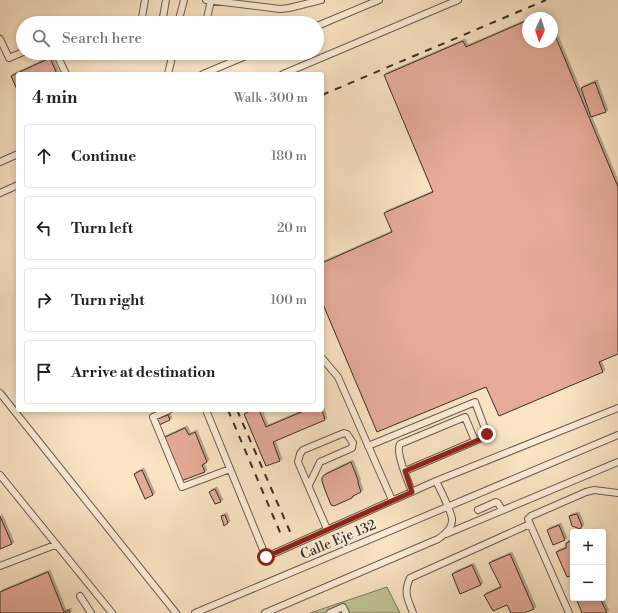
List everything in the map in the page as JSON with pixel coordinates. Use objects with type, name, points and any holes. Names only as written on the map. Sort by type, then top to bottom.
[{"type":"street","points":[[143,16],[146,0]]},
{"type":"street","points":[[163,16],[166,0]]},
{"type":"street","points":[[180,16],[184,0]]},
{"type":"street","points":[[206,0],[280,9],[321,0]]},
{"type":"street","points":[[208,16],[211,0]]},
{"type":"street","points":[[324,23],[379,0]]},
{"type":"street","points":[[324,57],[458,0]]},
{"type":"street","points":[[0,39],[9,58],[16,55]]},
{"type":"street","points":[[59,60],[65,72]]},
{"type":"street","points":[[168,72],[171,60]]},
{"type":"street","points":[[209,72],[237,60]]},
{"type":"street","points":[[288,72],[316,60]]},
{"type":"street","points":[[0,162],[16,155]]},
{"type":"street","points":[[0,193],[16,186]]},
{"type":"street","points":[[324,360],[338,377],[392,500]]},
{"type":"street","points":[[0,393],[176,613]]},
{"type":"street","points":[[368,446],[475,402],[487,434],[486,436],[405,471]]},
{"type":"street","points":[[207,412],[266,557],[436,481],[618,408]]},
{"type":"street","points":[[165,412],[153,417],[182,486],[230,469]]},
{"type":"street","points":[[412,492],[399,452],[398,447],[400,444],[465,417],[476,441]]},
{"type":"street","points":[[309,485],[320,462],[352,448],[353,443],[348,434],[344,433],[303,450],[300,454],[298,462],[328,529]]},
{"type":"street","name":"Calle Eje 132","points":[[195,613],[618,435]]},
{"type":"street","points":[[265,613],[438,539],[445,534],[618,462]]},
{"type":"street","points":[[0,475],[112,613]]},
{"type":"street","points":[[436,481],[452,520],[450,527],[445,534]]},
{"type":"street","points":[[569,613],[528,519],[531,516],[586,492],[594,490],[618,493]]},
{"type":"street","points":[[478,510],[496,502],[502,510]]},
{"type":"street","points":[[413,613],[406,596],[406,586],[410,578],[530,524]]},
{"type":"street","points":[[0,566],[56,545]]},
{"type":"street","points":[[80,596],[91,613]]},
{"type":"street","points":[[330,613],[343,607],[346,613]]},
{"type":"green space","points":[[387,587],[400,613],[310,613]]},
{"type":"building","points":[[522,23],[522,48],[558,48],[558,42],[618,187],[618,354],[599,362],[603,372],[499,416],[486,387],[377,432],[324,307],[324,262],[392,232],[384,213],[433,192],[384,75],[463,41],[466,47]]},
{"type":"building","points":[[46,60],[51,60],[56,72],[20,72]]},
{"type":"building","points":[[16,74],[16,87],[11,76]]},
{"type":"building","points":[[595,82],[606,112],[591,117],[581,88]]},
{"type":"building","points":[[248,412],[260,412],[266,427],[301,412],[323,412],[325,420],[273,442],[280,461],[266,466],[244,414]]},
{"type":"building","points":[[168,415],[170,420],[159,425],[157,419]]},
{"type":"building","points":[[185,428],[189,435],[195,432],[207,462],[202,465],[205,472],[181,481],[163,438]]},
{"type":"building","points":[[351,462],[361,492],[334,506],[331,505],[322,478],[324,475]]},
{"type":"building","points":[[142,470],[153,495],[145,499],[134,474]]},
{"type":"building","points":[[215,489],[221,502],[215,504],[209,492]]},
{"type":"building","points":[[577,514],[582,526],[580,529],[572,526],[569,516]]},
{"type":"building","points":[[225,515],[228,523],[224,526],[221,516]]},
{"type":"building","points":[[0,516],[12,544],[0,549]]},
{"type":"building","points":[[559,525],[565,540],[553,545],[547,530]]},
{"type":"building","points":[[570,541],[570,576],[567,577],[556,552],[566,548],[566,543]]},
{"type":"building","points":[[510,554],[534,609],[524,613],[511,613],[507,605],[493,611],[484,595],[501,587],[489,563]]},
{"type":"building","points":[[472,565],[481,585],[460,594],[452,574]]},
{"type":"building","points":[[48,572],[64,612],[69,610],[70,613],[0,613],[0,592]]},
{"type":"building","points":[[577,601],[601,601],[607,613],[582,613]]},
{"type":"railway","points":[[324,94],[546,0]]},
{"type":"railway","points":[[229,412],[282,537]]},
{"type":"railway","points":[[238,412],[291,534]]},
{"type":"route","points":[[266,557],[412,492],[405,471],[476,441],[487,434]]}]
